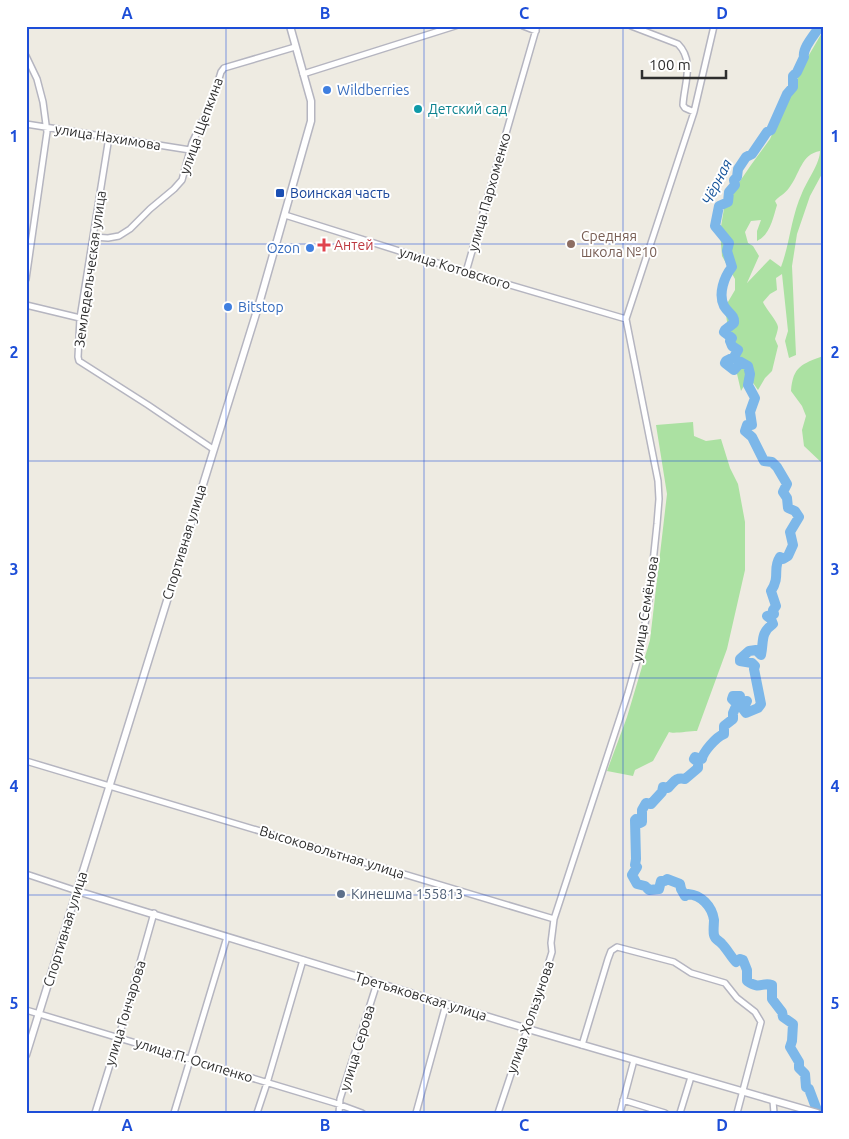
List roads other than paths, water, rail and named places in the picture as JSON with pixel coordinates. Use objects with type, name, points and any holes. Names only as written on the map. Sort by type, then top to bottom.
[{"type":"street","name":"Спортивная улица","points":[[26,1055],[259,304],[312,117],[311,101],[290,26]]},
{"type":"street","points":[[303,74],[455,26]]},
{"type":"street","points":[[523,26],[536,28]]},
{"type":"street","points":[[632,26],[678,44],[681,47],[687,60],[688,72],[683,105],[694,112]]},
{"type":"street","points":[[626,319],[694,112],[714,26]]},
{"type":"street","name":"улица Пархоменко","points":[[466,272],[536,28]]},
{"type":"street","name":"улица Щепкина","points":[[93,237],[108,238],[118,236],[130,229],[182,180],[196,132],[212,101],[224,68],[295,47]]},
{"type":"street","points":[[26,56],[37,79],[46,127],[26,279]]},
{"type":"street","name":"улица Нахимова","points":[[26,124],[190,150]]},
{"type":"street","name":"Земледельческая улица","points":[[109,137],[80,318],[79,361],[148,405],[213,450]]},
{"type":"street","name":"улица Котовского","points":[[285,215],[466,272],[626,319]]},
{"type":"street","points":[[26,305],[80,318]]},
{"type":"street","name":"улица Семёнова","points":[[554,919],[634,675],[649,602],[658,516],[658,481],[626,319]]},
{"type":"street","name":"Высоковольтная улица","points":[[26,761],[554,919]]},
{"type":"street","name":"Третьяковская улица","points":[[26,874],[528,1029],[817,1113]]},
{"type":"street","name":"улица Гончарова","points":[[94,1113],[117,1036],[122,1026],[154,913]]},
{"type":"street","name":"улица Хользунова","points":[[498,1113],[528,1029],[552,952],[551,943],[554,919]]},
{"type":"street","points":[[174,1113],[228,936]]},
{"type":"street","points":[[582,1044],[612,951],[617,947],[674,962],[691,973],[725,983],[737,998],[755,1012],[761,1022],[737,1113]]},
{"type":"street","points":[[257,1113],[303,960]]},
{"type":"street","name":"улица Серова","points":[[339,1113],[377,983]]},
{"type":"street","points":[[416,1113],[446,1004]]},
{"type":"street","name":"улица П. Осипенко","points":[[26,1010],[117,1036],[362,1113]]},
{"type":"street","points":[[620,1113],[634,1060]]},
{"type":"street","points":[[680,1113],[691,1076]]},
{"type":"street","points":[[623,1100],[665,1113]]},
{"type":"street","points":[[773,1101],[774,1113]]},
{"type":"waterway","name":"Чёрная","points":[[818,1113],[809,1089],[806,1087],[805,1074],[799,1068],[799,1062],[790,1047],[793,1024],[783,1017],[782,1012],[772,999],[772,985],[755,985],[747,981],[747,970],[743,960],[740,959],[736,962],[716,939],[713,915],[705,902],[693,895],[688,894],[685,896],[680,884],[667,879],[661,881],[659,889],[649,890],[645,886],[637,884],[632,875],[637,867],[635,865],[635,820],[640,823],[642,822],[642,810],[646,803],[651,804],[662,792],[663,787],[668,788],[677,779],[685,779],[698,768],[698,762],[694,759],[695,757],[702,759],[710,745],[724,734],[724,726],[733,719],[733,713],[737,704],[732,699],[733,696],[740,696],[740,702],[747,701],[743,709],[746,713],[758,708],[761,704],[755,666],[752,663],[740,661],[740,659],[749,651],[756,650],[761,655],[764,634],[773,624],[767,616],[774,614],[773,610],[776,606],[771,591],[776,581],[778,561],[780,557],[783,559],[788,556],[793,545],[790,532],[799,517],[795,511],[788,508],[787,498],[783,492],[787,484],[777,467],[772,462],[764,461],[752,437],[745,431],[747,425],[752,425],[750,412],[755,398],[748,385],[750,374],[748,366],[741,362],[734,370],[725,363],[734,357],[738,350],[732,346],[730,341],[732,338],[724,332],[734,323],[732,316],[722,301],[724,281],[732,267],[727,251],[729,243],[715,226],[719,206],[728,202],[729,192],[735,185],[734,180],[737,177],[738,169],[746,157],[752,154],[767,132],[771,130],[787,94],[793,87],[793,76],[804,57],[807,45],[820,26]]},
{"type":"place","name":"Wildberries","points":[[327,90]]},
{"type":"place","name":"Детский сад","points":[[418,109]]},
{"type":"place","name":"Воинская часть","points":[[280,193]]},
{"type":"place","name":"Средняя школа №10","points":[[571,244]]},
{"type":"place","name":"Антей","points":[[324,245]]},
{"type":"place","name":"Ozon","points":[[310,248]]},
{"type":"place","name":"Bitstop","points":[[228,307]]},
{"type":"place","name":"Кинешма 155813","points":[[341,894]]}]
